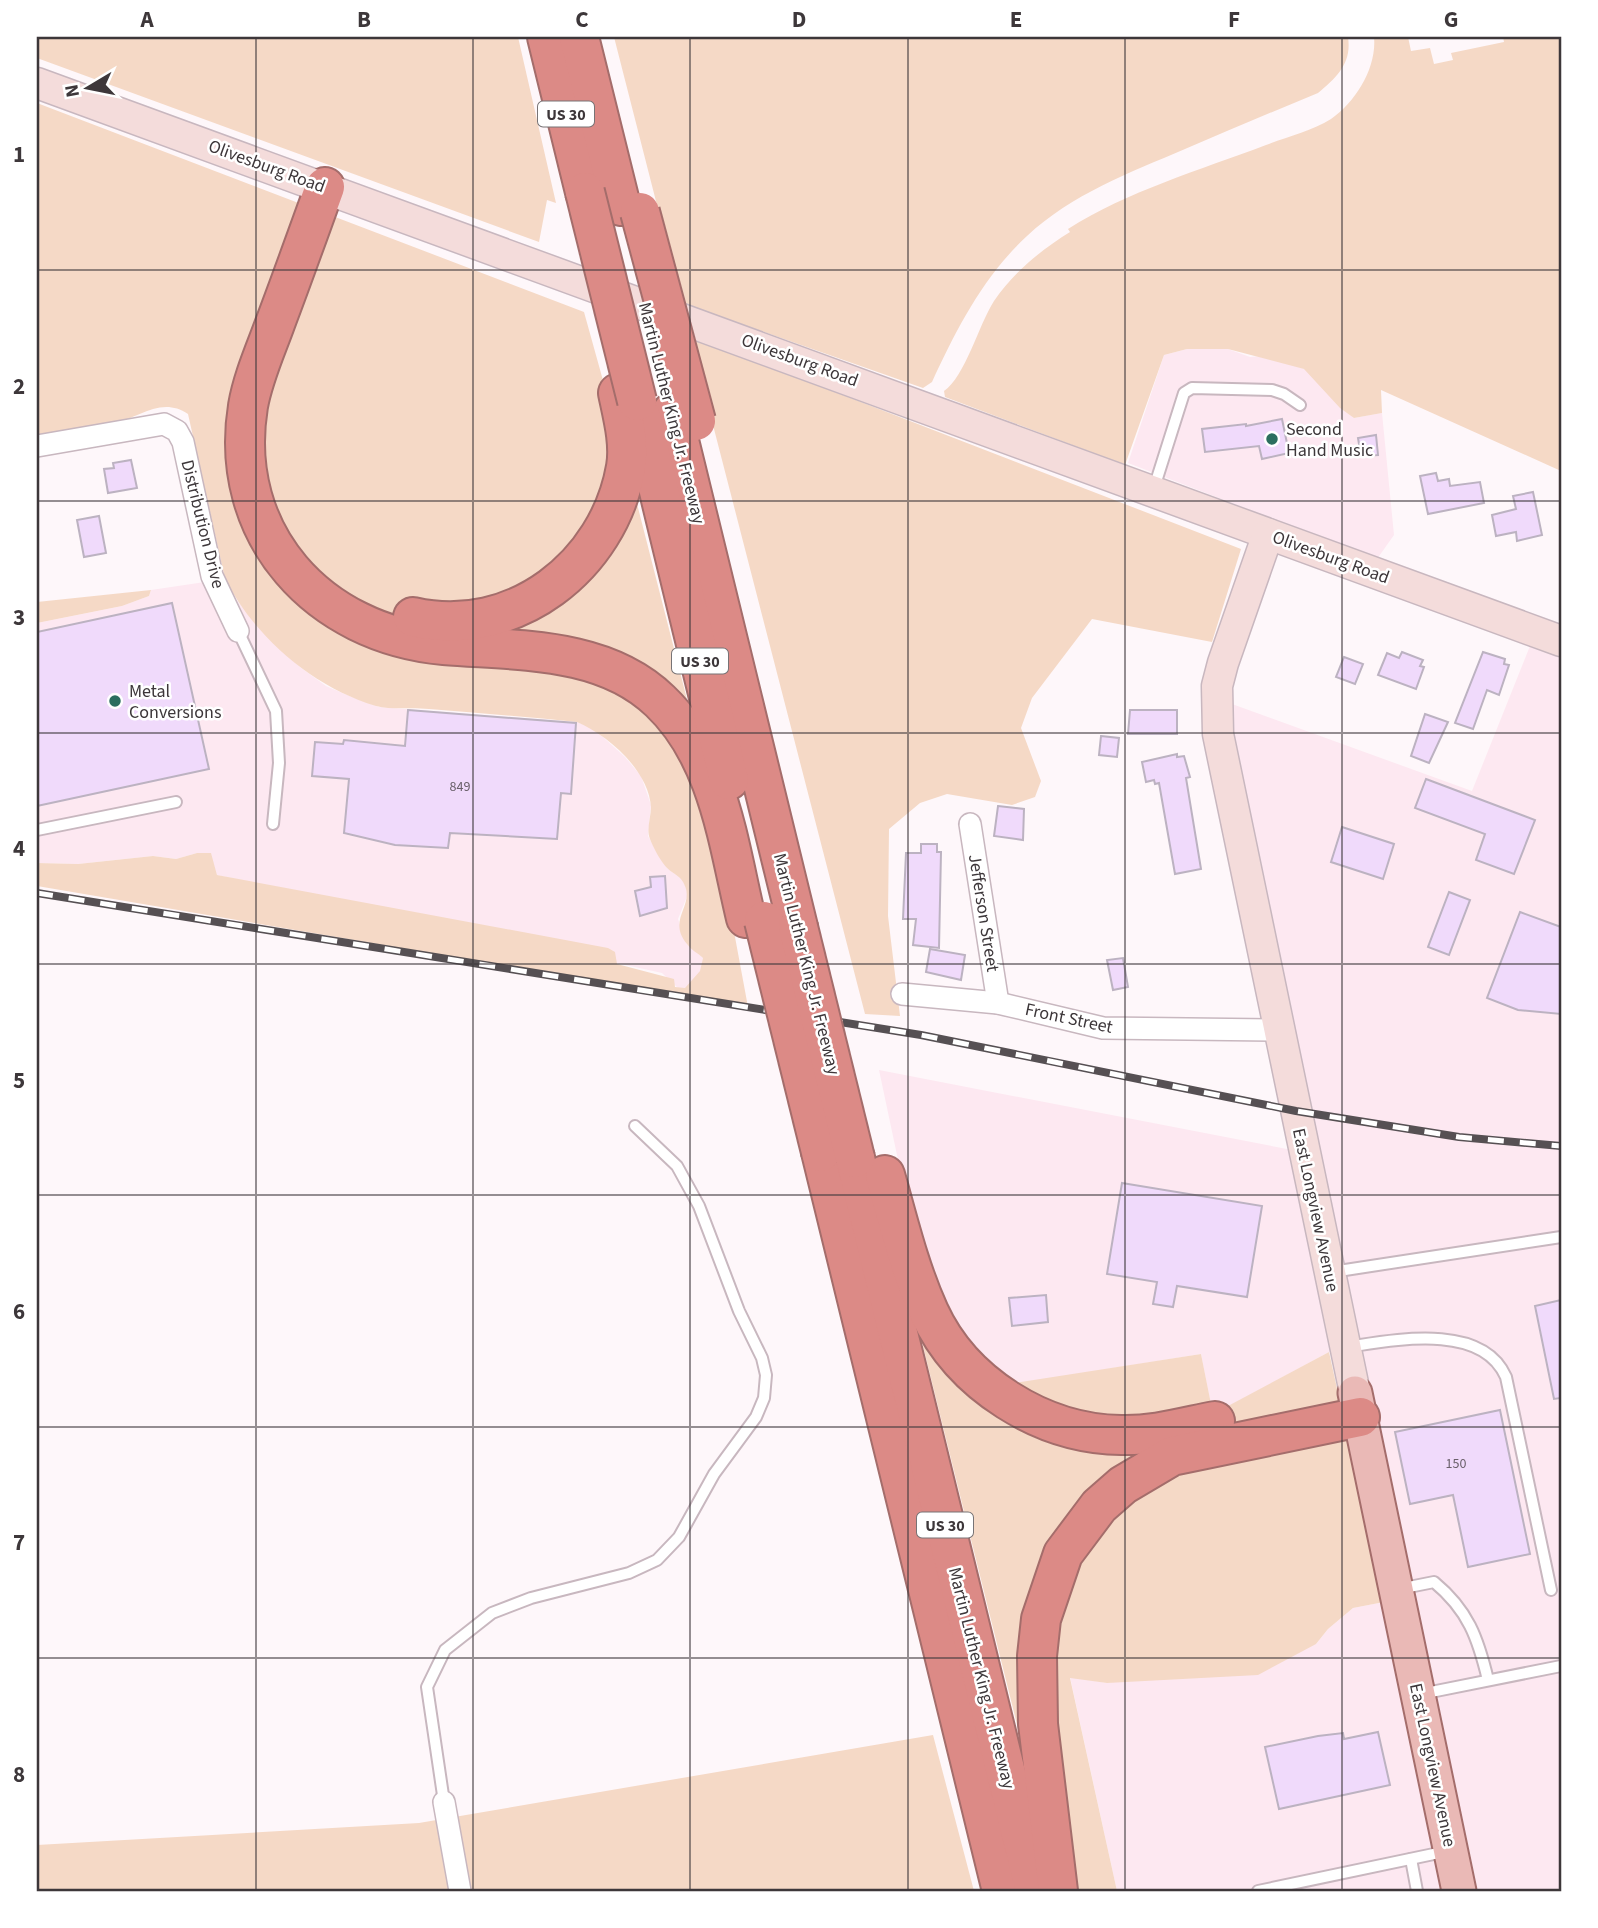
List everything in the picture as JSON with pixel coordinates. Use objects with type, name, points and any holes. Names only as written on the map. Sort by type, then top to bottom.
[{"type":"highway","name":"Martin Luther King Jr. Freeway","points":[[565,45],[576,188],[656,407],[840,1156],[1035,1891]]},
{"type":"highway","name":"Martin Luther King Jr. Freeway","points":[[565,45],[631,209],[656,407]]},
{"type":"highway","points":[[338,191],[276,397],[269,454],[276,494],[292,531],[316,562],[359,597],[398,613],[443,620],[492,615],[535,600],[554,588],[589,553],[601,535],[620,494],[626,466],[627,442],[656,407],[743,596],[783,924],[840,1156],[908,1256],[929,1313],[941,1333],[980,1379],[1004,1398],[1045,1420],[1093,1433],[1147,1434],[1357,1405]]},
{"type":"highway","points":[[338,191],[248,406],[247,471],[257,512],[266,531],[303,584],[331,608],[362,626],[396,637],[432,644],[559,654],[619,673],[659,699],[688,734],[783,924]]},
{"type":"highway","name":"Martin Luther King Jr. Freeway","points":[[840,1156],[838,1223],[1002,1891]]},
{"type":"highway","points":[[1058,1891],[1039,1734],[1037,1656],[1041,1619],[1050,1586],[1069,1545],[1099,1506],[1123,1485],[1172,1456],[1357,1405]]},
{"type":"highway","points":[[887,1423],[888,1494],[963,1796],[983,1891]]},
{"type":"main road","name":"Olivesburg Road","points":[[37,83],[1561,640]]},
{"type":"main road","name":"East Longview Avenue","points":[[1268,534],[1223,663],[1216,709],[1222,765],[1459,1891]]},
{"type":"street","name":"Distribution Drive","points":[[37,446],[164,424],[177,431],[183,442],[212,576],[238,631]]},
{"type":"street","name":"Jefferson Street","points":[[970,824],[998,1003]]},
{"type":"street","name":"Front Street","points":[[902,994],[998,1003],[1103,1028],[1279,1030]]},
{"type":"street","points":[[444,1802],[460,1891]]},
{"type":"lane","points":[[1153,491],[1184,393],[1192,388],[1272,390],[1300,405]]},
{"type":"lane","points":[[238,631],[276,711],[279,763],[273,824]]},
{"type":"lane","points":[[37,830],[177,803]]},
{"type":"lane","points":[[444,1802],[427,1687],[445,1650],[492,1613],[531,1598],[629,1573],[657,1560],[678,1537],[715,1474],[756,1417],[764,1398],[766,1376],[762,1358],[739,1311],[699,1206],[677,1166],[635,1126]]},
{"type":"lane","points":[[1329,1273],[1561,1237]]},
{"type":"lane","points":[[1345,1347],[1413,1338],[1435,1339],[1479,1348],[1498,1359],[1506,1377],[1551,1590]]},
{"type":"lane","points":[[1396,1589],[1434,1582],[1456,1600],[1479,1644],[1488,1681]]},
{"type":"lane","points":[[1418,1695],[1561,1665]]},
{"type":"lane","points":[[1258,1891],[1451,1851]]},
{"type":"lane","points":[[1411,1859],[1418,1891]]},
{"type":"shaded area","points":[[37,37],[518,37],[556,203],[547,200],[539,242],[37,58]]},
{"type":"shaded area","points":[[614,37],[1348,37],[1349,46],[1342,69],[1318,93],[1122,176],[1082,196],[1044,221],[1011,252],[984,286],[961,323],[932,382],[923,388],[682,303]]},
{"type":"shaded area","points":[[1374,37],[1408,37],[1411,51],[1430,48],[1434,64],[1453,60],[1451,53],[1504,42],[1503,37],[1561,37],[1561,471],[1381,390],[1382,413],[1354,418],[1340,408],[1304,369],[1228,349],[1187,349],[1164,355],[1125,465],[945,397],[944,391],[959,374],[994,301],[1019,271],[1038,254],[1070,232],[1068,229],[1115,203],[1331,119],[1349,103],[1363,83],[1372,60]]},
{"type":"shaded area","points":[[37,103],[584,312],[634,492],[692,719],[710,842],[735,937],[748,1007],[37,886],[37,863],[78,864],[153,856],[176,859],[197,853],[211,853],[217,875],[608,948],[615,952],[617,964],[674,979],[675,987],[685,988],[700,971],[703,958],[682,936],[680,922],[687,896],[684,884],[664,864],[650,839],[649,794],[635,768],[614,745],[577,722],[376,706],[352,697],[308,673],[269,640],[252,621],[225,579],[188,414],[178,409],[160,407],[103,427],[37,438]]},
{"type":"shaded area","points":[[690,336],[1241,549],[1212,642],[1092,619],[1032,698],[1021,728],[1041,781],[1035,797],[1012,805],[947,794],[920,803],[889,829],[888,916],[900,1016],[865,1014]]},
{"type":"shaded area","points":[[1209,347],[1228,349],[1250,357],[1262,356],[1305,369],[1354,418],[1382,413],[1394,535],[1377,559],[1128,463],[1164,355]]},
{"type":"shaded area","points":[[225,579],[235,598],[264,633],[300,667],[326,686],[352,697],[379,707],[577,722],[593,728],[625,757],[641,776],[651,805],[648,836],[666,867],[683,880],[688,894],[678,919],[687,944],[703,958],[701,971],[685,989],[679,989],[662,973],[217,875],[210,853],[197,853],[176,859],[153,856],[78,864],[37,863],[37,623],[122,606],[149,596],[151,590]]},
{"type":"shaded area","points":[[151,590],[149,596],[122,606],[37,623],[37,602]]},
{"type":"shaded area","points":[[1532,641],[1561,652],[1561,1891],[1478,1891],[1359,1342],[1329,1352],[1213,1415],[1201,1354],[1014,1384],[991,1368],[958,1332],[912,1226],[879,1070],[1318,1155],[1230,743],[1232,704],[1472,791]]},
{"type":"shaded area","points":[[917,1322],[958,1332],[991,1368],[1014,1383],[1201,1354],[1213,1414],[1329,1352],[1384,1602],[1353,1608],[1328,1629],[1316,1644],[1258,1675],[1107,1683],[1070,1678],[1117,1891],[1068,1891],[1034,1793]]},
{"type":"shaded area","points":[[1384,1602],[1444,1891],[1117,1891],[1070,1677],[1107,1683],[1316,1644],[1328,1629],[1353,1608]]},
{"type":"shaded area","points":[[933,1735],[974,1891],[37,1891],[37,1845],[419,1823]]},
{"type":"building","points":[[1282,419],[1289,453],[1262,459],[1259,446],[1205,452],[1202,429],[1246,426]]},
{"type":"building","points":[[1376,435],[1378,455],[1361,456],[1358,438]]},
{"type":"building","points":[[131,460],[137,488],[108,493],[104,469],[114,468],[113,463]]},
{"type":"building","points":[[1436,473],[1438,481],[1449,479],[1450,486],[1480,482],[1484,503],[1428,514],[1420,476]]},
{"type":"building","points":[[1533,492],[1542,535],[1517,541],[1516,532],[1496,536],[1492,515],[1516,509],[1513,496]]},
{"type":"building","points":[[99,516],[106,553],[84,557],[77,520]]},
{"type":"building","name":"Metal Conversions","points":[[172,603],[209,769],[37,806],[37,632]]},
{"type":"building","points":[[1402,652],[1423,660],[1420,666],[1424,667],[1416,689],[1378,675],[1387,653],[1399,658]]},
{"type":"building","points":[[1483,652],[1505,659],[1504,664],[1509,665],[1499,695],[1487,690],[1473,729],[1455,723]]},
{"type":"building","points":[[1344,657],[1363,664],[1355,684],[1336,677]]},
{"type":"building","points":[[408,710],[576,723],[571,794],[561,793],[557,839],[450,833],[448,848],[395,845],[344,833],[349,779],[312,776],[315,742],[343,744],[344,740],[405,746]]},
{"type":"building","points":[[1130,710],[1177,710],[1177,734],[1128,734]]},
{"type":"building","points":[[1425,714],[1448,722],[1429,763],[1411,756]]},
{"type":"building","points":[[1101,736],[1119,738],[1117,757],[1099,755]]},
{"type":"building","points":[[1177,754],[1177,757],[1184,756],[1190,777],[1186,778],[1201,869],[1175,874],[1159,783],[1155,784],[1154,780],[1146,782],[1142,762]]},
{"type":"building","points":[[1426,779],[1535,820],[1514,874],[1476,860],[1485,834],[1415,808]]},
{"type":"building","points":[[998,806],[1024,809],[1023,840],[994,836]]},
{"type":"building","points":[[1342,827],[1394,844],[1383,879],[1331,862]]},
{"type":"building","points":[[921,844],[937,844],[937,852],[941,852],[939,948],[913,945],[916,919],[903,919],[906,853],[921,853]]},
{"type":"building","points":[[665,876],[667,908],[640,916],[635,891],[651,887],[650,877]]},
{"type":"building","points":[[1449,892],[1470,900],[1449,955],[1428,947]]},
{"type":"building","points":[[1520,912],[1561,927],[1561,1014],[1518,1010],[1487,998]]},
{"type":"building","points":[[930,949],[965,955],[961,980],[926,972]]},
{"type":"building","points":[[1123,958],[1128,987],[1113,990],[1107,960]]},
{"type":"building","points":[[1122,1183],[1262,1206],[1247,1297],[1177,1286],[1173,1307],[1153,1304],[1157,1282],[1107,1274]]},
{"type":"building","points":[[1046,1295],[1048,1322],[1012,1326],[1009,1298]]},
{"type":"building","points":[[1561,1300],[1561,1398],[1554,1399],[1535,1306]]},
{"type":"building","points":[[1500,1410],[1530,1554],[1468,1567],[1453,1495],[1410,1504],[1395,1432]]},
{"type":"building","points":[[1378,1732],[1390,1785],[1279,1809],[1265,1747],[1318,1736],[1343,1733],[1344,1739]]},
{"type":"railway","points":[[37,893],[921,1035],[1296,1111],[1459,1137],[1561,1146]]},
{"type":"place","name":"Second Hand Music","points":[[1272,439]]},
{"type":"place","name":"Metal Conversions","points":[[115,701]]}]
